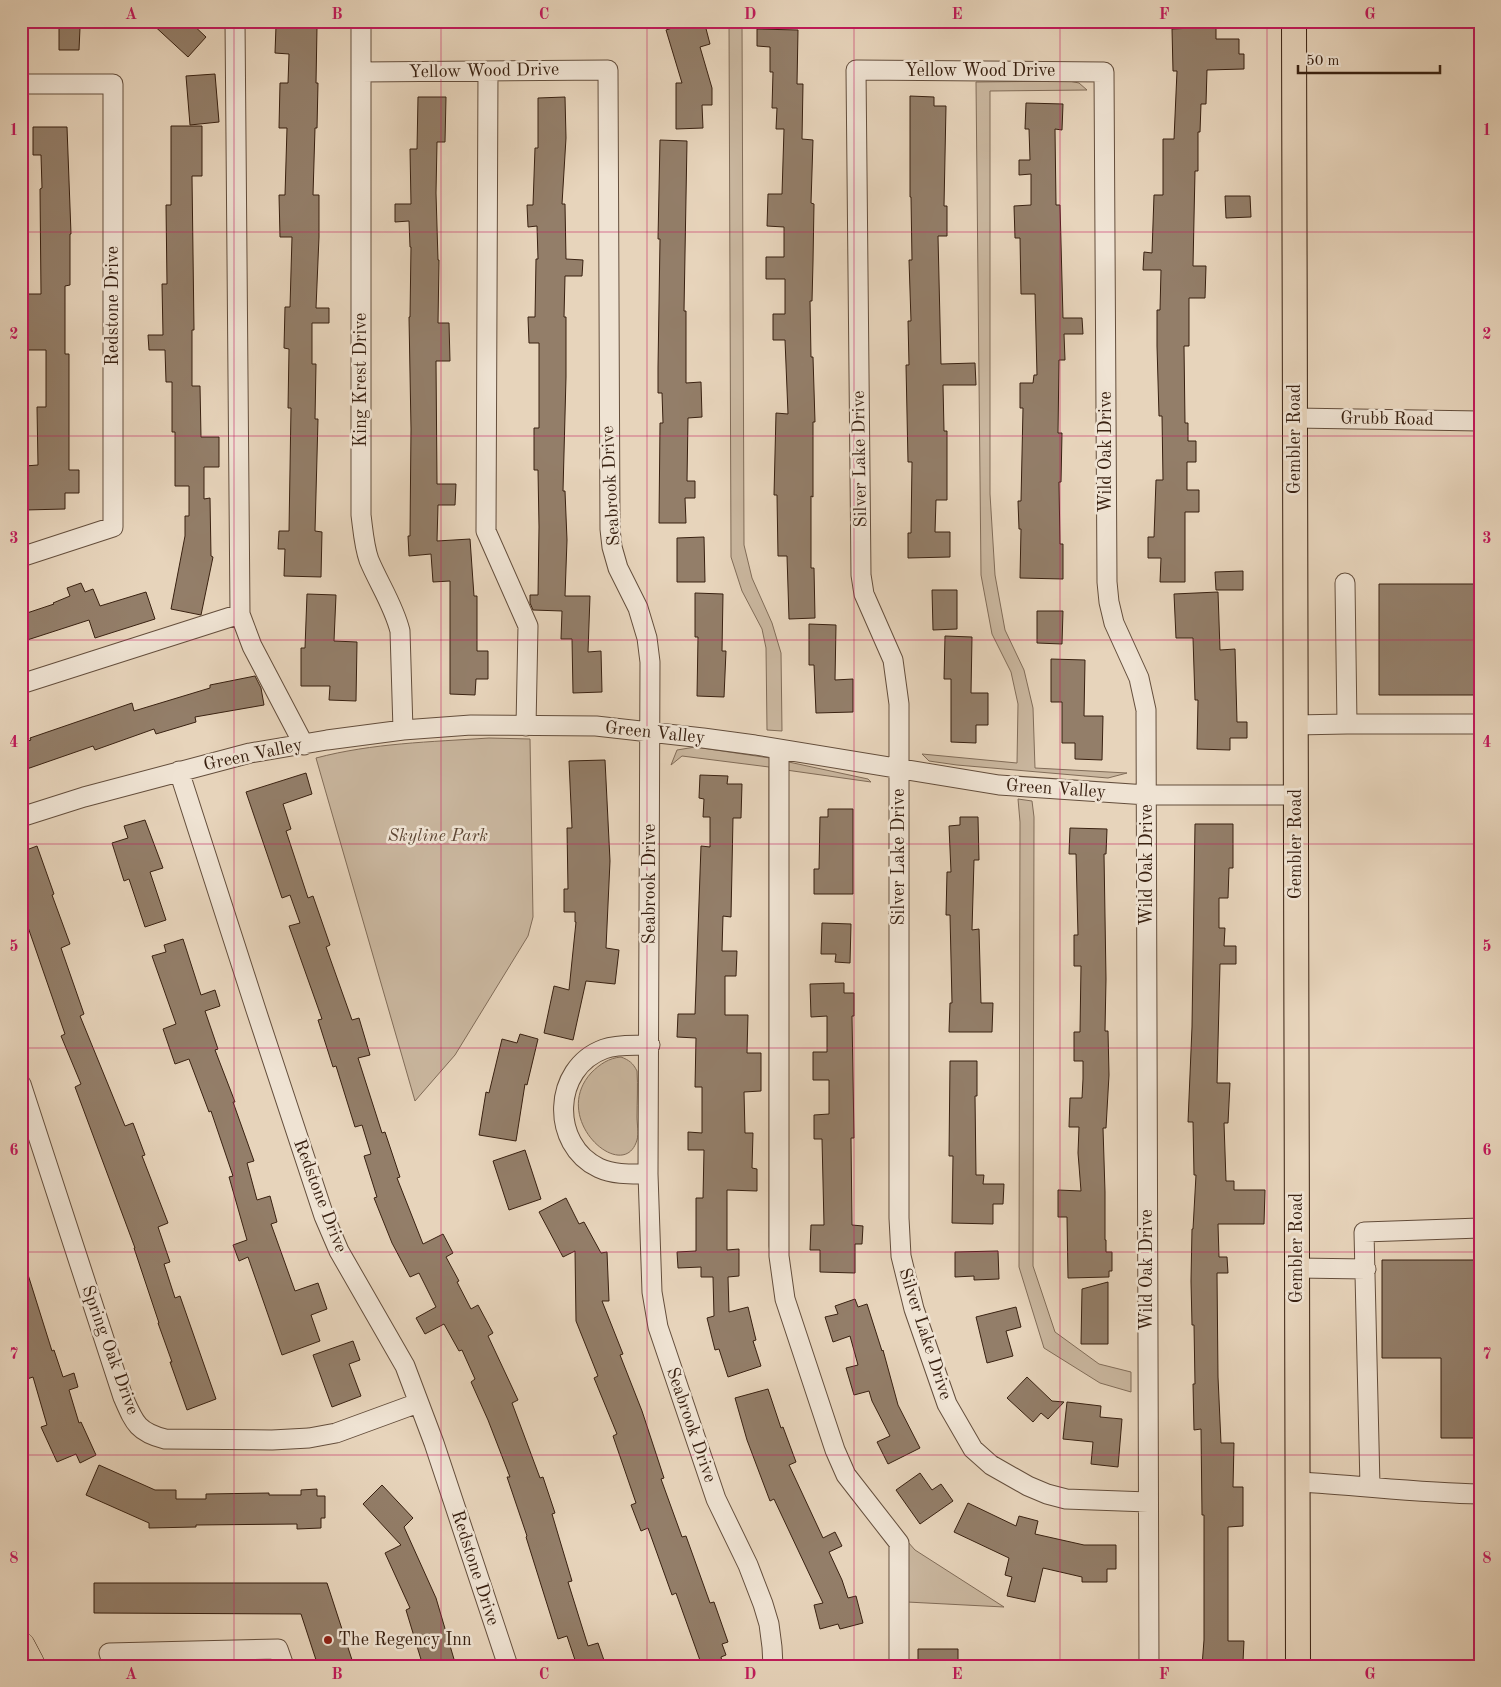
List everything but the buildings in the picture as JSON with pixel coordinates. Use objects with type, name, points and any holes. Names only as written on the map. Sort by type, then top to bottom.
[{"type":"main road","name":"Gembler Road","points":[[1294,21],[1298,1666]]},
{"type":"main road","points":[[21,1635],[28,1658]]},
{"type":"street","points":[[235,21],[240,614],[252,646],[304,744]]},
{"type":"street","name":"King Krest Drive","points":[[361,21],[361,515],[369,559],[397,618],[400,631],[403,730]]},
{"type":"street","name":"Yellow Wood Drive","points":[[361,72],[608,70]]},
{"type":"street","name":"Seabrook Drive","points":[[608,70],[610,529],[618,568],[638,608],[647,638],[650,662],[648,1174],[652,1283],[658,1327],[716,1499],[748,1565],[763,1604],[771,1639],[773,1666]]},
{"type":"street","name":"Yellow Wood Drive","points":[[856,70],[1104,72]]},
{"type":"street","name":"Silver Lake Drive","points":[[856,70],[860,575],[864,594],[893,660],[899,704],[900,1256],[914,1308],[946,1404],[973,1449],[991,1465],[1028,1486],[1047,1494],[1066,1499],[1148,1502]]},
{"type":"street","points":[[488,71],[486,531],[528,626],[526,726]]},
{"type":"street","name":"Wild Oak Drive","points":[[1104,72],[1107,582],[1114,623],[1139,678],[1144,692],[1146,710],[1149,1666]]},
{"type":"street","name":"Redstone Drive","points":[[21,84],[113,84],[113,527],[21,557]]},
{"type":"street","name":"Grubb Road","points":[[1295,418],[1480,421]]},
{"type":"street","points":[[1345,583],[1347,724]]},
{"type":"street","points":[[21,684],[240,614]]},
{"type":"street","points":[[1296,724],[1480,724]]},
{"type":"street","name":"Green Valley","points":[[21,818],[84,797],[250,753],[403,730],[471,725],[596,726],[703,738],[998,785],[1147,795],[1296,795]]},
{"type":"street","points":[[779,750],[779,1256],[781,1278],[785,1299],[834,1450],[846,1475],[899,1543],[899,1666]]},
{"type":"street","name":"Redstone Drive","points":[[179,772],[324,1216],[339,1251],[405,1366],[434,1443],[508,1666]]},
{"type":"street","points":[[648,1174],[609,1171],[598,1168],[586,1159],[572,1144],[567,1131],[563,1108],[569,1080],[584,1062],[604,1049],[619,1046],[650,1045]]},
{"type":"street","name":"Spring Oak Drive","points":[[21,1084],[123,1397],[140,1429],[152,1436],[166,1439],[272,1440],[310,1438],[336,1433],[418,1403]]},
{"type":"street","points":[[1370,1486],[1364,1232],[1480,1228]]},
{"type":"street","points":[[1297,1268],[1366,1269]]},
{"type":"street","points":[[1297,1482],[1480,1494]]},
{"type":"street","points":[[113,1666],[109,1653],[278,1649],[284,1666]]},
{"type":"green space","points":[[729,21],[742,21],[744,545],[752,578],[772,623],[781,653],[782,731],[767,730],[766,648],[762,629],[742,591],[731,557]]},
{"type":"green space","points":[[1069,81],[1079,83],[1087,90],[990,91],[990,494],[995,575],[1005,630],[1024,670],[1033,708],[1035,768],[1127,773],[1108,778],[957,765],[929,761],[922,754],[1017,763],[1018,704],[1011,672],[992,634],[981,575],[976,82]]},
{"type":"green space","name":"Skyline Park","points":[[489,738],[530,739],[533,917],[528,936],[455,1055],[415,1101],[316,758],[380,746]]},
{"type":"green space","points":[[695,747],[770,758],[868,779],[871,782],[786,770],[783,1251],[790,1292],[849,1467],[879,1509],[915,1550],[1004,1607],[907,1602],[894,1545],[835,1470],[776,1299],[769,1246],[769,767],[682,756],[671,765],[677,750]]},
{"type":"green space","points":[[1018,799],[1032,801],[1034,817],[1033,1266],[1055,1332],[1099,1364],[1131,1372],[1131,1392],[1100,1383],[1044,1348],[1019,1267],[1020,822]]},
{"type":"green space","points":[[621,1057],[630,1062],[637,1071],[638,1135],[630,1152],[618,1155],[606,1151],[593,1141],[584,1127],[579,1110],[580,1091],[591,1073],[605,1062]]},
{"type":"place","name":"The Regency Inn","points":[[328,1640]]}]
